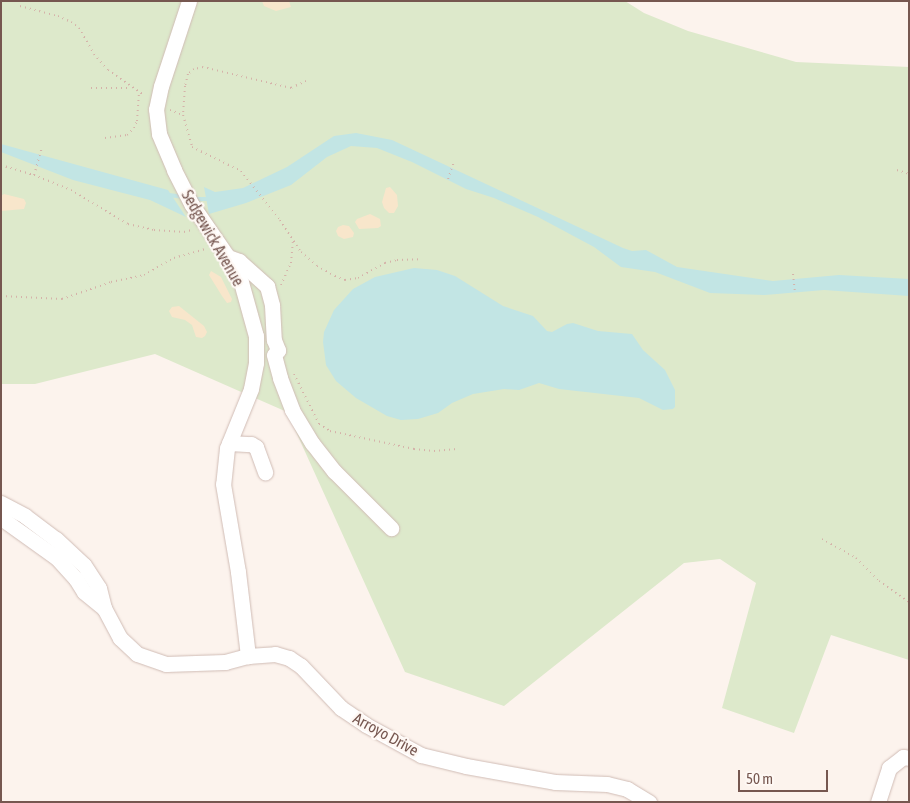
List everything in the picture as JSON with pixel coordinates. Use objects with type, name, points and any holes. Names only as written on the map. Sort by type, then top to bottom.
[{"type":"street","name":"Sedgewick Avenue","points":[[189,1],[157,103],[159,134],[189,199],[241,282],[251,312],[256,345],[256,363],[250,389],[229,443],[223,484],[238,572],[248,656]]},
{"type":"street","points":[[223,251],[239,261],[267,286],[272,305],[274,340],[278,350],[274,355],[280,378],[292,410],[312,443],[334,471],[391,528]]},
{"type":"street","points":[[229,443],[251,444],[256,447],[265,472]]},
{"type":"street","name":"Arroyo Drive","points":[[1,503],[25,516],[61,553]]},
{"type":"street","name":"Arroyo Drive","points":[[1,518],[84,565],[99,588],[104,608],[120,638],[128,648],[148,659],[166,664],[224,662],[248,656],[276,654],[289,658],[301,666],[349,714],[421,755],[466,766],[555,782],[607,784],[627,789],[649,802]]},
{"type":"street","points":[[878,802],[889,768],[903,758],[909,758]]},
{"type":"path","points":[[20,6],[58,16],[71,22],[79,28],[94,54],[108,70],[130,88],[183,115]]},
{"type":"path","points":[[306,81],[292,88],[203,67],[194,68],[188,74],[185,86],[183,115],[192,147],[241,171],[250,180],[301,252],[317,266],[345,280],[358,278],[397,260],[420,259]]},
{"type":"path","points":[[92,88],[130,88]]},
{"type":"path","points":[[105,138],[126,135],[134,128],[137,121],[139,93]]},
{"type":"path","points":[[34,175],[42,147]]},
{"type":"path","points":[[448,179],[454,162]]},
{"type":"path","points":[[1,166],[34,175],[71,190],[128,224],[154,230],[184,232],[205,224]]},
{"type":"path","points":[[897,170],[909,174]]},
{"type":"path","points":[[272,305],[291,263],[293,242]]},
{"type":"path","points":[[1,296],[62,298],[112,282],[144,275],[188,252],[223,251]]},
{"type":"path","points":[[794,274],[796,293]]},
{"type":"path","points":[[289,368],[305,392],[319,424],[330,431],[434,452],[457,448]]},
{"type":"path","points":[[822,538],[856,558],[879,581],[909,602]]},
{"type":"green space","points":[[1,1],[625,1],[644,13],[688,31],[796,62],[909,67],[909,660],[831,635],[794,733],[722,708],[756,583],[720,559],[684,563],[504,706],[405,672],[287,412],[155,354],[35,384],[1,384]]},
{"type":"sand","points":[[262,1],[289,1],[291,7],[276,11],[264,6]]},
{"type":"sand","points":[[390,187],[397,195],[398,206],[394,213],[389,213],[384,208],[382,202],[386,188]]},
{"type":"sand","points":[[4,194],[24,199],[26,203],[24,209],[1,211],[1,196]]},
{"type":"sand","points":[[370,214],[380,219],[381,226],[378,228],[359,229],[355,222],[357,219]]},
{"type":"sand","points":[[343,225],[349,226],[354,233],[353,237],[344,239],[338,236],[336,231],[338,227]]},
{"type":"sand","points":[[211,271],[221,277],[232,299],[231,302],[227,303],[222,296],[209,275]]},
{"type":"sand","points":[[179,306],[204,326],[207,332],[205,336],[202,338],[196,337],[192,325],[185,320],[172,317],[169,311],[172,307]]},
{"type":"water","points":[[356,133],[392,140],[623,248],[632,251],[646,250],[677,267],[773,281],[839,275],[909,279],[909,296],[824,290],[765,295],[710,293],[655,272],[621,267],[594,247],[538,217],[494,198],[466,189],[412,162],[377,148],[351,146],[327,157],[291,185],[246,203],[209,214],[204,187],[215,192],[243,188],[287,167],[334,136]]},
{"type":"water","points":[[1,144],[168,190],[186,217],[150,200],[73,180],[1,152]]},
{"type":"water","points":[[414,268],[437,270],[455,276],[503,306],[533,316],[547,331],[552,332],[573,323],[598,331],[632,334],[643,350],[665,370],[675,390],[675,407],[663,410],[639,398],[559,389],[539,383],[519,390],[504,389],[473,394],[452,403],[438,413],[418,419],[401,420],[387,416],[356,398],[336,381],[326,365],[323,342],[324,332],[334,310],[353,289],[375,277]]},
{"type":"waterway","points":[[169,195],[184,197]]},
{"type":"waterway","points":[[194,199],[211,199]]}]
